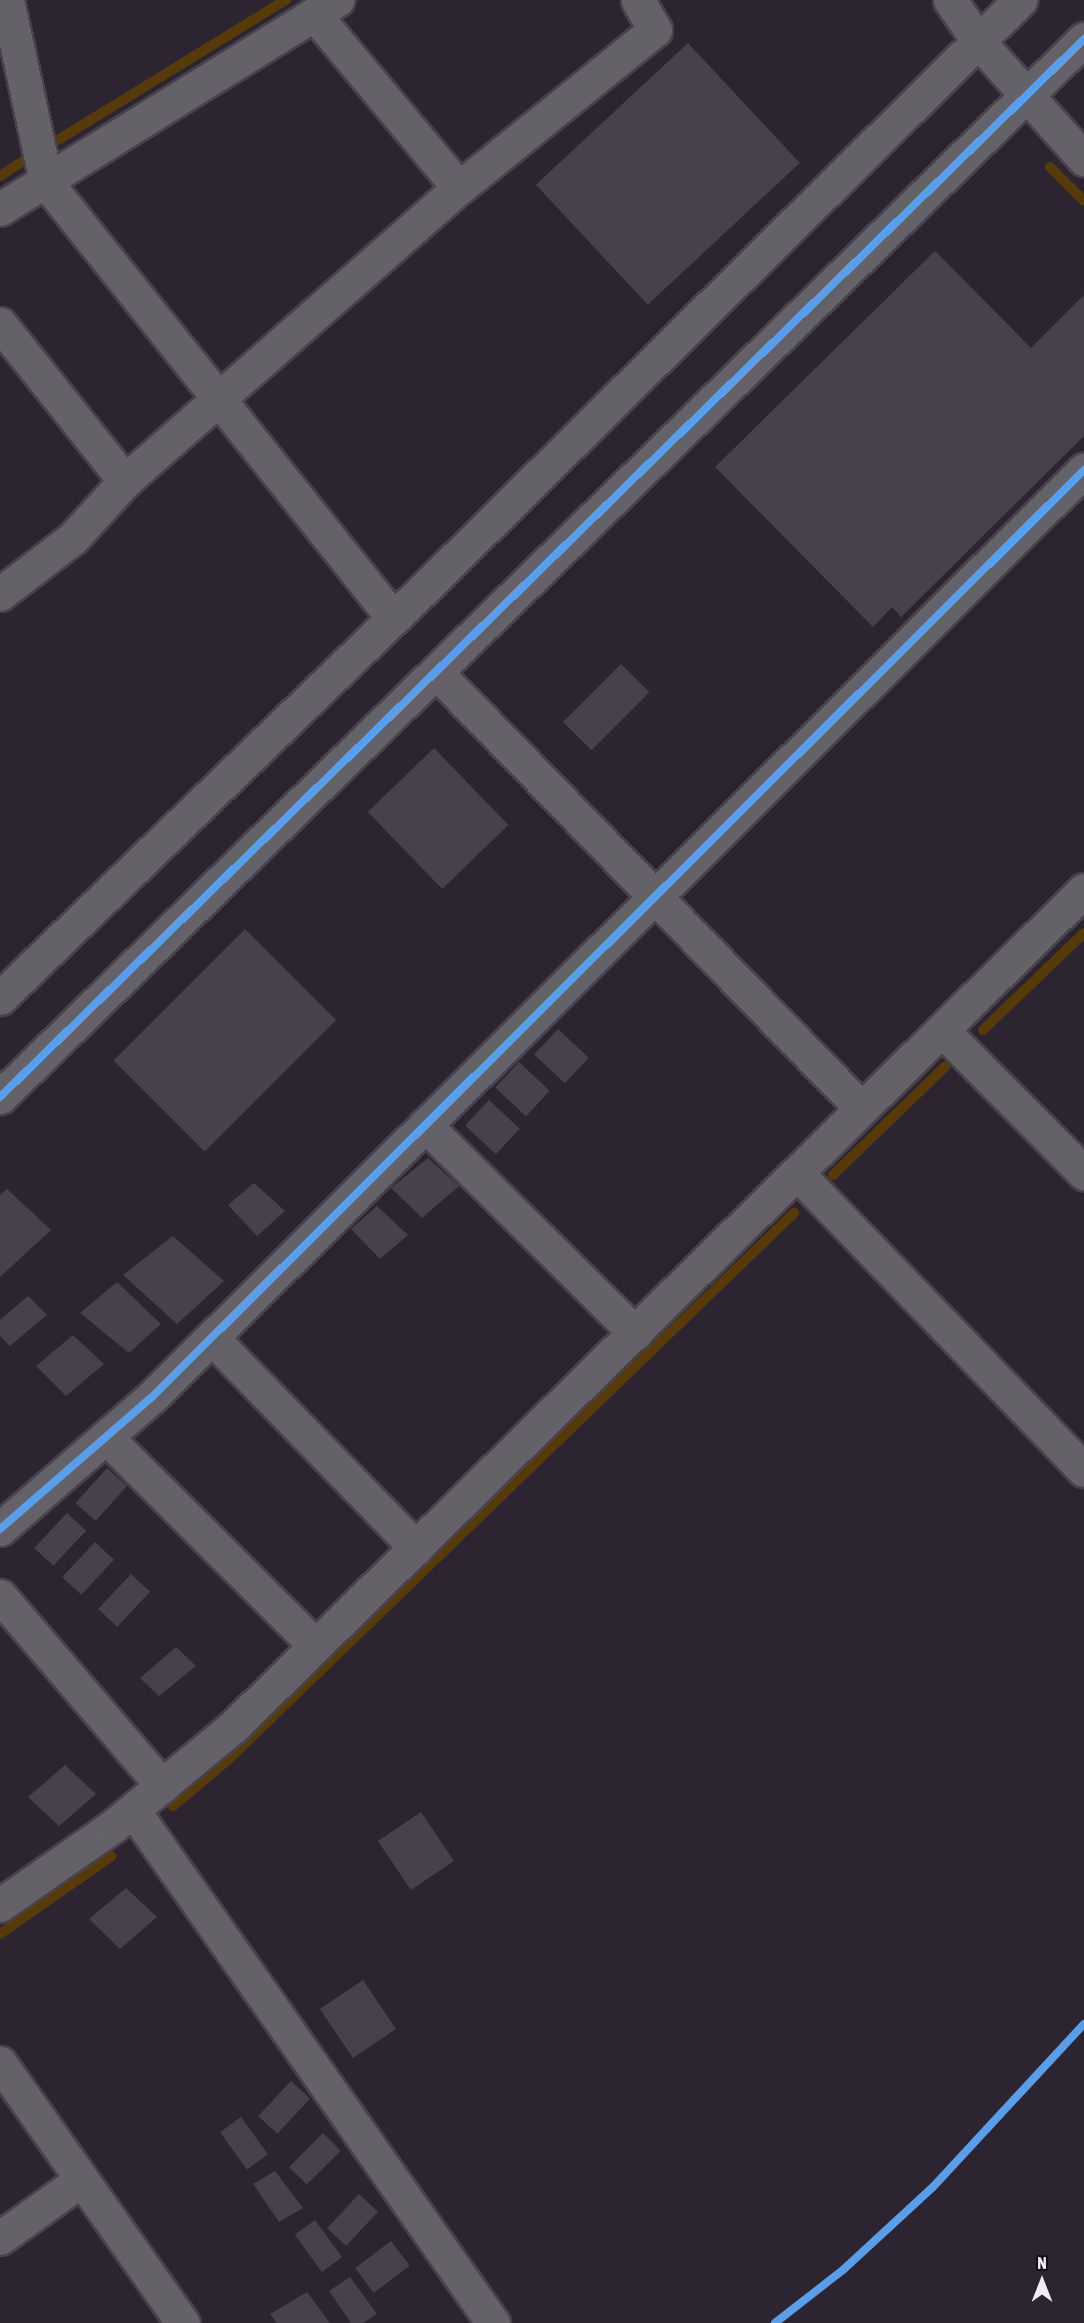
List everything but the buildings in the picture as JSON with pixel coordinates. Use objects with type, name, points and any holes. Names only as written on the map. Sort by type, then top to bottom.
[{"type":"street","points":[[8,0],[46,182],[393,618]]},
{"type":"street","points":[[0,594],[73,538],[125,481],[459,188],[655,30],[638,0]]},
{"type":"street","points":[[950,0],[978,41],[1084,159]]},
{"type":"street","points":[[0,998],[393,618],[1020,0]]},
{"type":"street","points":[[0,209],[326,7],[459,188]]},
{"type":"street","points":[[0,1097],[1084,39]]},
{"type":"street","points":[[0,324],[125,481]]},
{"type":"street","points":[[0,1529],[106,1437],[212,1338],[1084,470]]},
{"type":"street","points":[[436,672],[652,898],[862,1109]]},
{"type":"street","points":[[0,1905],[134,1810],[234,1726],[1084,890]]},
{"type":"street","points":[[942,1030],[1084,1173]]},
{"type":"street","points":[[425,1125],[635,1333]]},
{"type":"street","points":[[797,1173],[1084,1470]]},
{"type":"street","points":[[212,1338],[416,1548]]},
{"type":"street","points":[[106,1437],[316,1646]]},
{"type":"street","points":[[0,1596],[162,1786]]},
{"type":"street","points":[[134,1810],[493,2323]]},
{"type":"street","points":[[0,2063],[183,2323]]},
{"type":"street","points":[[0,2238],[81,2180]]},
{"type":"waterway","points":[[58,140],[286,0]]},
{"type":"waterway","points":[[0,176],[25,160]]},
{"type":"waterway","points":[[1050,167],[1084,201]]},
{"type":"waterway","points":[[983,1030],[1084,933]]},
{"type":"waterway","points":[[833,1175],[946,1066]]},
{"type":"waterway","points":[[173,1806],[229,1759],[794,1213]]},
{"type":"waterway","points":[[0,1934],[112,1856]]},
{"type":"cycle path","points":[[0,1097],[1084,39]]},
{"type":"cycle path","points":[[0,1529],[152,1397],[1084,470]]},
{"type":"cycle path","points":[[775,2323],[844,2269],[933,2187],[1084,2024]]}]
